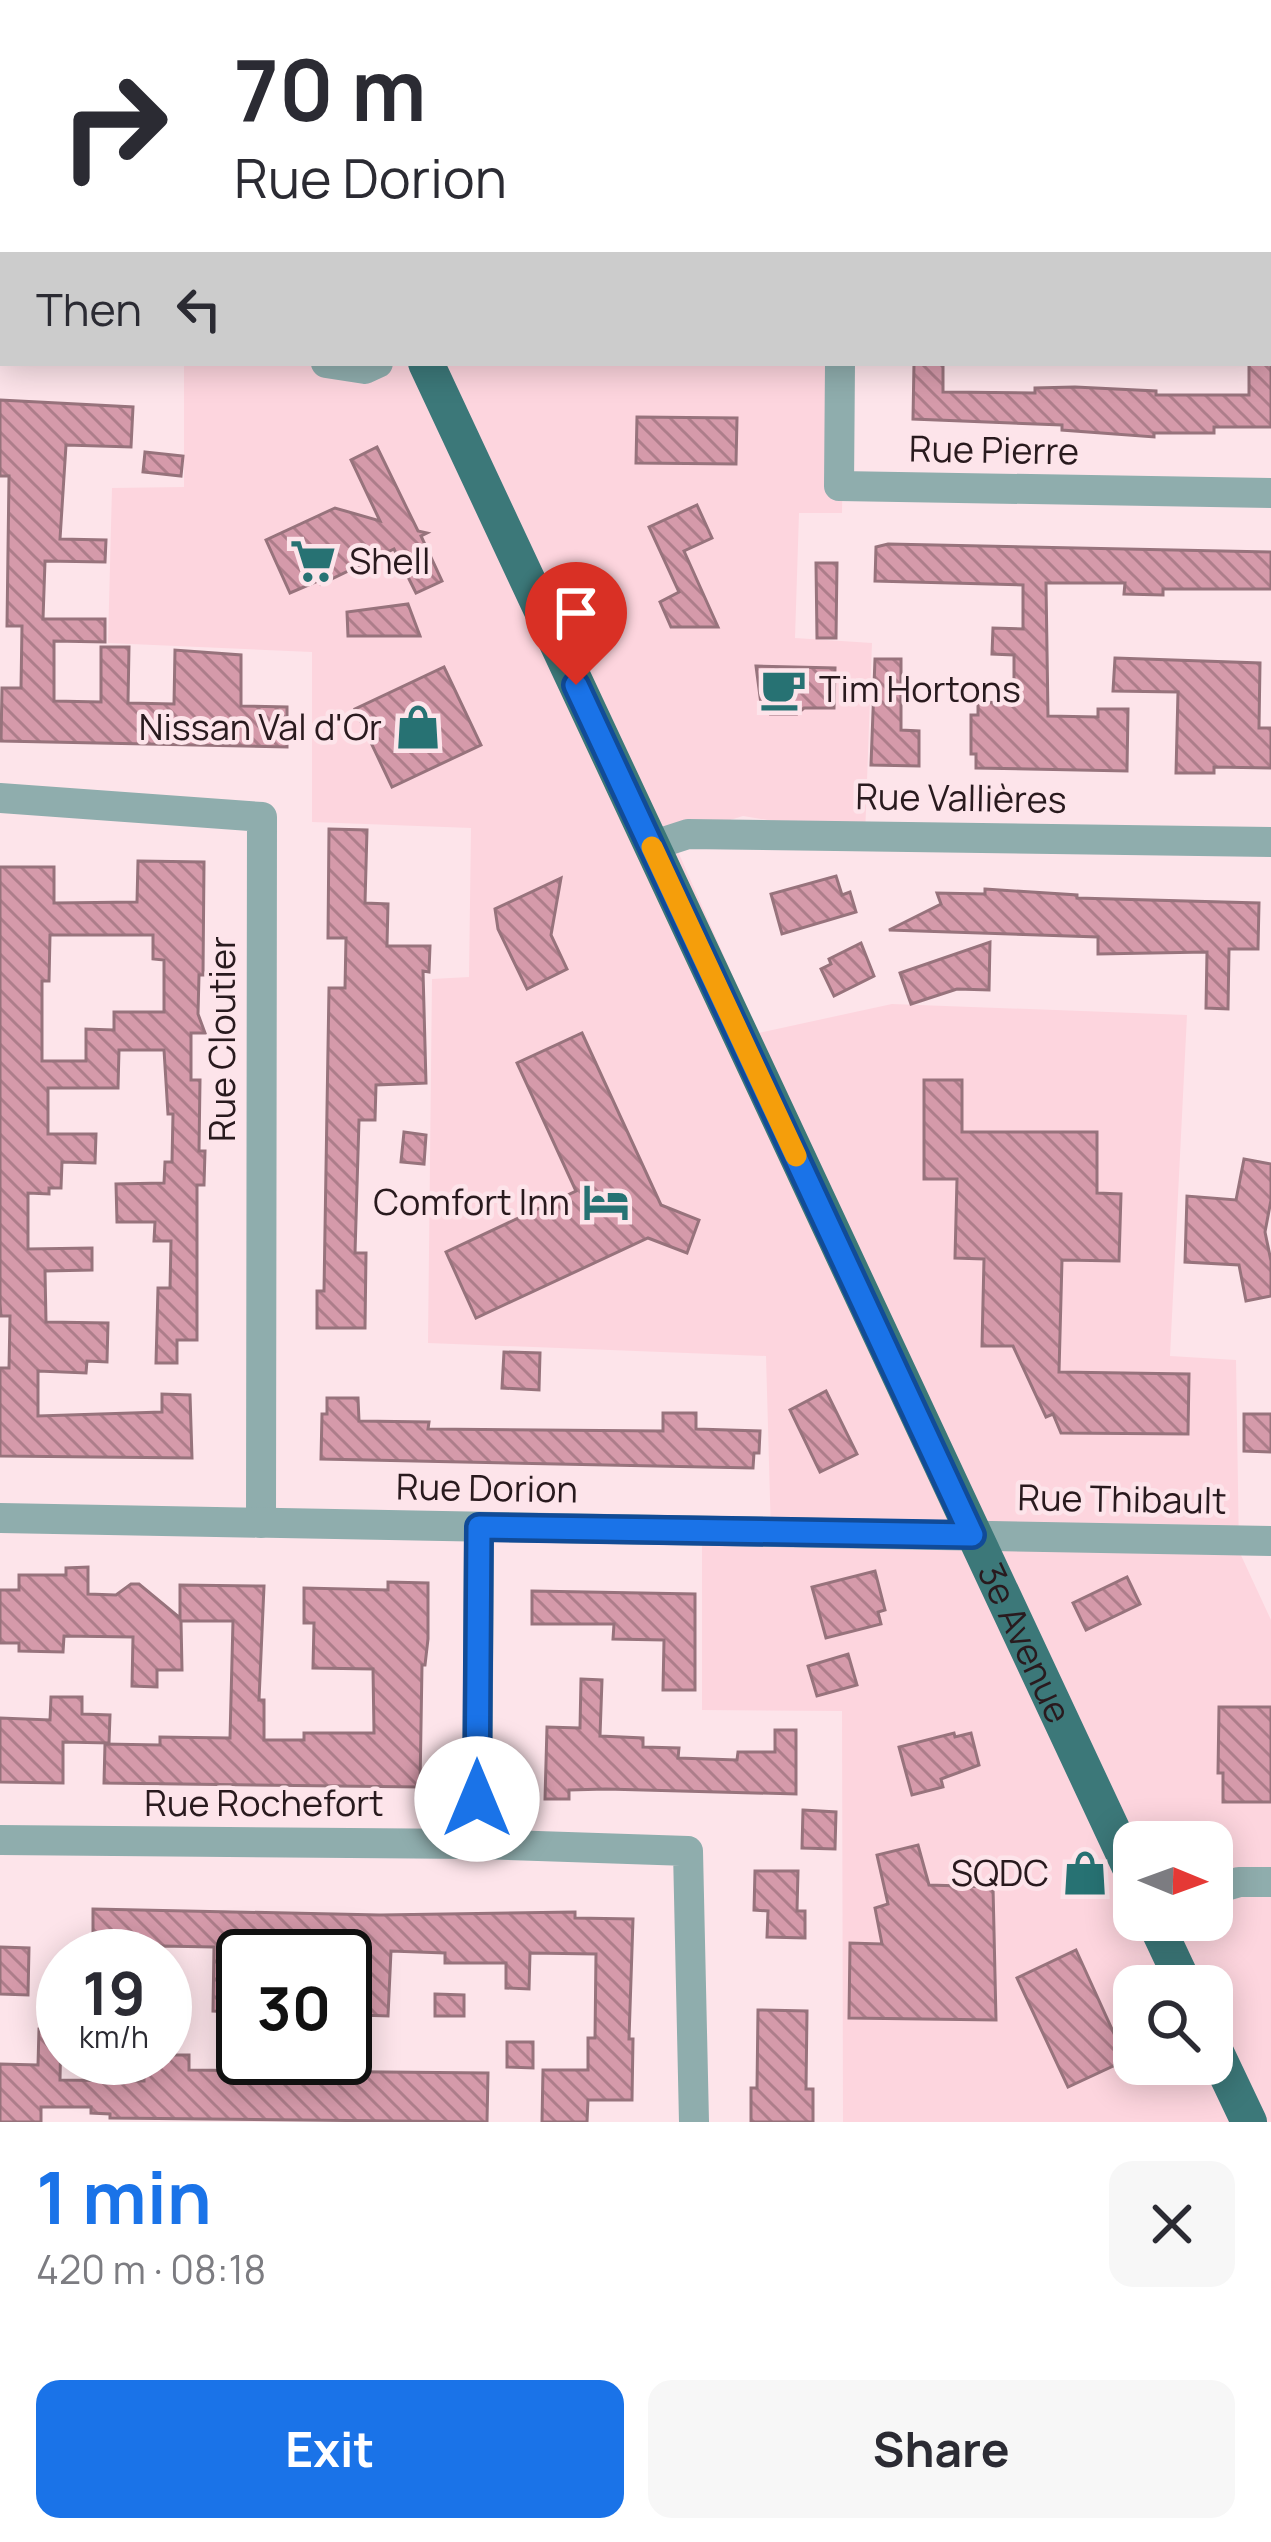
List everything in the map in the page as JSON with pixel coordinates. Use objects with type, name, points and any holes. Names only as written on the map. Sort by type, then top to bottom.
[{"type":"main road","name":"3e Avenue","points":[[428,366],[1113,1832]]},
{"type":"main road","points":[[1231,2085],[1249,2122]]},
{"type":"street","name":"Rue Pierre","points":[[840,366],[839,486],[1271,493]]},
{"type":"street","name":"Rue Cloutier","points":[[0,797],[262,817],[261,1523]]},
{"type":"street","name":"Rue Vallières","points":[[651,846],[688,833],[1271,842]]},
{"type":"street","name":"Rue Dorion","points":[[0,1518],[972,1535]]},
{"type":"street","points":[[477,1844],[479,1527]]},
{"type":"street","name":"Rue Thibault","points":[[972,1535],[1271,1541]]},
{"type":"street","name":"Rue Rochefort","points":[[0,1840],[477,1844],[688,1851],[694,2122]]},
{"type":"street","points":[[1233,1884],[1271,1882]]},
{"type":"shaded area","points":[[184,366],[844,366],[842,513],[799,513],[795,638],[872,643],[865,836],[743,816],[672,838],[758,1033],[892,1004],[1187,1015],[1170,1356],[1236,1360],[1239,1551],[1271,1620],[1271,2122],[843,2122],[842,1711],[702,1710],[702,1533],[771,1534],[766,1356],[428,1343],[432,979],[469,977],[471,828],[312,822],[312,652],[108,643],[112,488],[184,487]]},
{"type":"building","points":[[914,366],[943,366],[943,392],[1035,393],[1035,388],[1075,387],[1156,391],[1156,395],[1249,395],[1249,366],[1271,366],[1271,427],[1214,427],[1214,433],[1154,433],[1154,437],[1062,430],[1062,425],[913,419]]},
{"type":"building","points":[[0,400],[133,407],[131,447],[66,445],[60,539],[106,540],[105,562],[45,561],[43,619],[105,619],[105,642],[54,641],[54,701],[101,702],[101,647],[129,647],[128,703],[174,704],[175,650],[241,655],[241,706],[287,707],[287,747],[1,741],[2,688],[21,688],[22,626],[7,626],[9,476],[0,476]]},
{"type":"building","points":[[637,417],[737,418],[736,464],[636,463]]},
{"type":"building","points":[[377,447],[418,531],[427,533],[421,536],[442,581],[416,593],[394,549],[321,584],[320,580],[290,593],[266,540],[335,508],[380,521],[351,460]]},
{"type":"building","points":[[145,452],[183,456],[181,476],[143,472]]},
{"type":"building","points":[[697,505],[712,538],[684,551],[718,627],[671,627],[660,602],[679,592],[649,527]]},
{"type":"building","points":[[876,547],[1271,552],[1271,589],[1163,589],[1163,595],[1124,594],[1125,583],[1046,583],[1048,716],[1098,717],[1098,709],[1128,709],[1127,771],[976,768],[976,754],[971,754],[971,715],[978,715],[978,702],[1014,703],[1014,655],[992,654],[993,628],[1023,629],[1023,585],[875,581]]},
{"type":"building","points":[[816,563],[837,563],[836,638],[817,638]]},
{"type":"building","points":[[408,604],[420,636],[348,636],[347,612]]},
{"type":"building","points":[[1115,658],[1260,663],[1259,728],[1271,728],[1271,768],[1214,767],[1214,773],[1176,773],[1178,692],[1113,691]]},
{"type":"building","points":[[875,659],[901,659],[901,730],[919,731],[919,766],[871,765]]},
{"type":"building","name":"Tim Hortons","points":[[756,666],[835,668],[834,708],[770,714],[761,704]]},
{"type":"building","name":"Nissan Val d'Or","points":[[444,667],[481,745],[392,787],[355,709]]},
{"type":"building","points":[[329,829],[367,830],[365,903],[388,904],[387,946],[430,946],[429,972],[423,971],[426,1083],[376,1085],[375,1120],[359,1120],[355,1253],[366,1253],[365,1328],[317,1328],[317,1291],[324,1291],[329,988],[345,988],[346,938],[328,938]]},
{"type":"building","points":[[138,861],[204,862],[198,1014],[205,1033],[191,1033],[191,1080],[200,1080],[199,1151],[205,1151],[204,1185],[197,1185],[197,1340],[177,1340],[177,1363],[156,1363],[158,1288],[170,1288],[171,1241],[154,1241],[155,1222],[117,1222],[116,1184],[164,1183],[165,1162],[172,1162],[173,1114],[168,1114],[164,1050],[119,1050],[118,1088],[48,1088],[48,1134],[96,1134],[95,1163],[62,1162],[61,1188],[49,1188],[49,1194],[28,1193],[28,1249],[92,1248],[92,1270],[45,1271],[46,1322],[108,1323],[107,1362],[87,1361],[86,1373],[38,1371],[38,1416],[162,1412],[162,1394],[190,1395],[192,1458],[0,1456],[0,1368],[9,1368],[10,1316],[1,1316],[0,1303],[0,867],[54,867],[54,903],[137,902]],"holes":[[[50,935],[153,935],[153,959],[164,960],[164,1012],[114,1012],[114,1030],[86,1029],[86,1061],[42,1061],[42,981],[49,981]]]},
{"type":"building","points":[[836,876],[842,895],[850,892],[856,912],[782,934],[771,894]]},
{"type":"building","points":[[561,878],[551,935],[567,969],[527,989],[498,929],[495,909]]},
{"type":"building","points":[[985,889],[1077,898],[1259,903],[1258,949],[1229,949],[1228,1009],[1206,1008],[1207,952],[1098,954],[1098,937],[889,930],[941,904],[937,893],[985,894]]},
{"type":"building","points":[[990,942],[989,990],[957,989],[911,1004],[900,973]]},
{"type":"building","points":[[861,943],[874,976],[834,996],[821,969],[831,964],[829,959]]},
{"type":"building","points":[[582,1033],[661,1205],[699,1220],[687,1253],[648,1238],[476,1318],[446,1252],[576,1191],[517,1063]]},
{"type":"building","points":[[924,1080],[962,1080],[962,1132],[1097,1132],[1097,1193],[1121,1194],[1119,1261],[1062,1260],[1059,1372],[1189,1374],[1188,1434],[1061,1433],[1053,1414],[1046,1417],[1013,1346],[982,1346],[984,1259],[955,1258],[957,1179],[924,1179]]},
{"type":"building","points":[[404,1132],[426,1135],[424,1164],[401,1162]]},
{"type":"building","points":[[1244,1159],[1271,1164],[1265,1232],[1271,1296],[1246,1301],[1239,1265],[1185,1262],[1187,1196],[1236,1200]]},
{"type":"building","points":[[504,1352],[540,1353],[539,1390],[502,1388]]},
{"type":"building","points":[[826,1391],[857,1454],[820,1472],[790,1410]]},
{"type":"building","points":[[327,1398],[358,1398],[359,1421],[429,1422],[428,1429],[663,1431],[663,1413],[696,1413],[696,1429],[760,1431],[759,1453],[754,1453],[753,1468],[321,1459]]},
{"type":"building","points":[[1244,1414],[1271,1414],[1271,1452],[1244,1451]]},
{"type":"building","points":[[88,1567],[88,1594],[116,1595],[139,1584],[180,1618],[180,1585],[264,1586],[259,1700],[264,1700],[264,1740],[304,1740],[304,1733],[374,1733],[373,1669],[313,1668],[314,1623],[304,1623],[304,1588],[388,1590],[388,1582],[428,1583],[420,1787],[104,1783],[105,1744],[160,1745],[160,1737],[230,1738],[233,1621],[181,1621],[182,1670],[157,1670],[157,1687],[132,1686],[133,1637],[64,1636],[63,1652],[19,1651],[19,1643],[0,1643],[0,1590],[19,1590],[19,1575],[66,1575],[66,1568]]},
{"type":"building","points":[[875,1571],[885,1610],[878,1612],[881,1624],[826,1638],[812,1587]]},
{"type":"building","points":[[1127,1577],[1140,1604],[1086,1630],[1073,1603]]},
{"type":"building","points":[[532,1591],[695,1594],[695,1690],[663,1690],[664,1640],[613,1639],[614,1624],[532,1624]]},
{"type":"building","points":[[848,1654],[857,1685],[817,1696],[808,1666]]},
{"type":"building","points":[[581,1679],[602,1680],[600,1736],[643,1738],[643,1747],[679,1748],[678,1758],[737,1760],[738,1752],[775,1752],[775,1730],[796,1730],[796,1794],[606,1789],[569,1790],[569,1799],[545,1799],[547,1727],[580,1728]]},
{"type":"building","points":[[51,1697],[82,1697],[82,1714],[110,1715],[109,1743],[63,1742],[63,1783],[0,1782],[0,1718],[50,1720]]},
{"type":"building","points":[[1219,1707],[1271,1707],[1271,1802],[1223,1802],[1223,1773],[1218,1773]]},
{"type":"building","points":[[954,1733],[955,1737],[971,1733],[979,1765],[941,1779],[943,1787],[912,1795],[899,1747]]},
{"type":"building","points":[[803,1810],[836,1812],[835,1849],[802,1848]]},
{"type":"building","points":[[918,1845],[929,1885],[993,1887],[996,2020],[849,2018],[850,1943],[882,1944],[875,1908],[888,1904],[877,1855]]},
{"type":"building","points":[[755,1871],[798,1871],[797,1911],[805,1911],[805,1938],[767,1937],[768,1911],[754,1910]]},
{"type":"building","points":[[93,1909],[380,1915],[575,1912],[575,1918],[633,1919],[632,2100],[588,2100],[587,2122],[542,2122],[543,2070],[588,2070],[588,2038],[595,2038],[596,1954],[530,1953],[529,1989],[506,1988],[506,1963],[445,1963],[445,1953],[391,1951],[388,2016],[372,2015],[372,1929],[216,1929],[213,2011],[214,1947],[192,1947],[192,1929],[93,1929]]},
{"type":"building","points":[[0,1947],[29,1948],[28,1995],[0,1994]]},
{"type":"building","points":[[1076,1950],[1113,2031],[1113,2066],[1068,2087],[1017,1978]]},
{"type":"building","points":[[435,1994],[464,1995],[464,2016],[435,2016]]},
{"type":"building","points":[[758,2010],[807,2011],[806,2089],[813,2089],[813,2122],[751,2122],[751,2088],[757,2088]]},
{"type":"building","points":[[507,2042],[533,2042],[533,2068],[507,2067]]},
{"type":"building","points":[[0,2064],[36,2065],[36,2085],[192,2085],[192,2070],[216,2070],[216,2085],[372,2085],[372,2072],[488,2073],[487,2122],[110,2118],[110,2114],[91,2113],[91,2107],[41,2107],[41,2122],[0,2122]]},
{"type":"slow traffic","points":[[652,847],[796,1156]]},
{"type":"place","name":"Shell","points":[[313,561]]},
{"type":"place","name":"Tim Hortons","points":[[783,689]]},
{"type":"place","name":"Nissan Val d'Or","points":[[418,727]]},
{"type":"place","name":"Comfort Inn","points":[[606,1202]]},
{"type":"place","name":"SQDC","points":[[1085,1873]]},
{"type":"route","points":[[477,1799],[479,1527],[972,1535],[576,685]]}]
